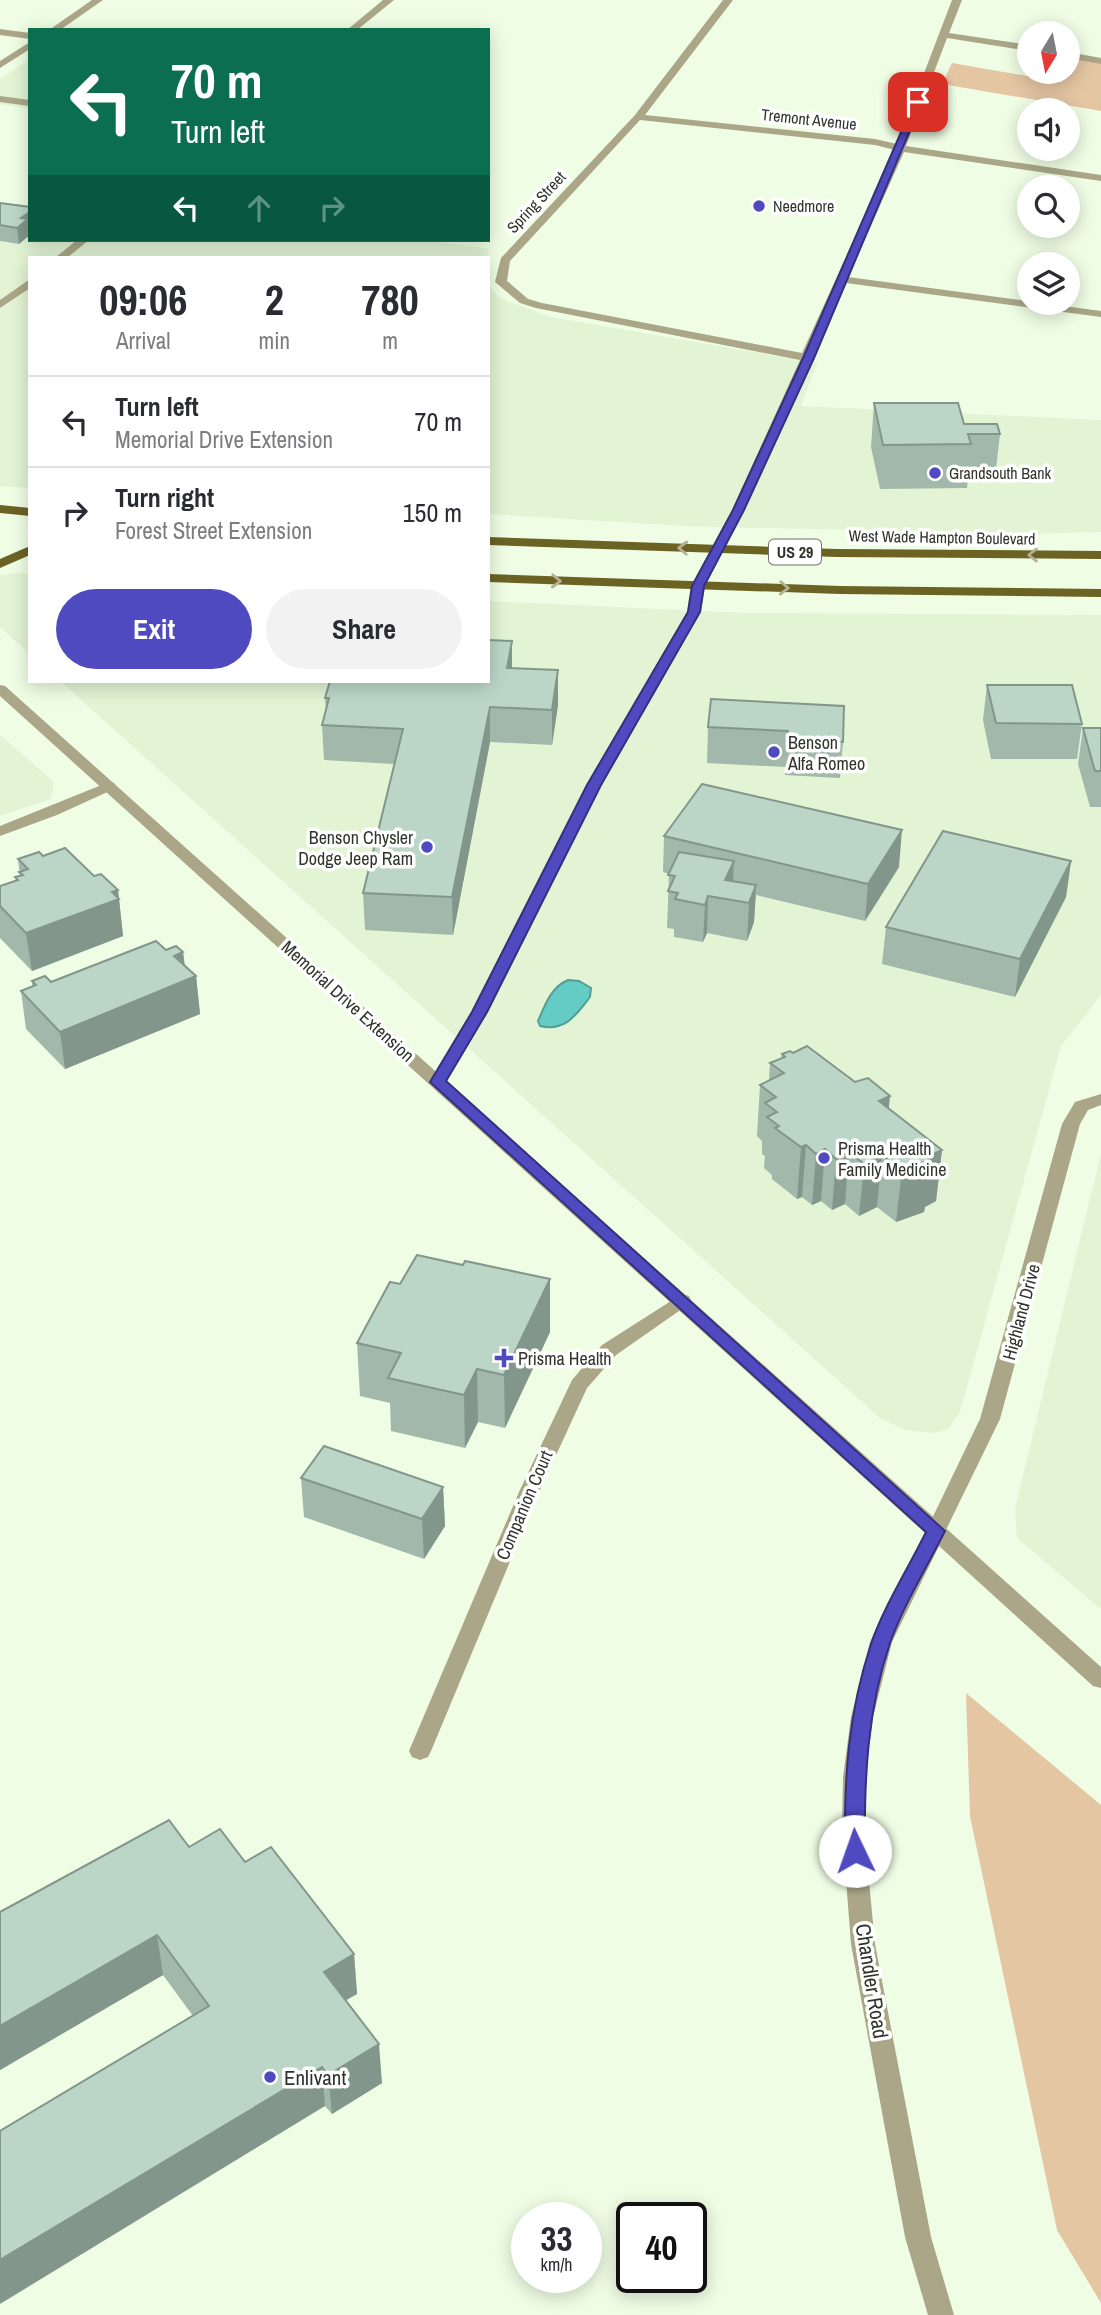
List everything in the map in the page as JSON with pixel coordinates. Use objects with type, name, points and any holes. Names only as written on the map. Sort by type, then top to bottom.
[{"type":"main road","points":[[0,509],[28,512]]},
{"type":"main road","name":"West Wade Hampton Boulevard","points":[[490,541],[717,549],[1101,555]]},
{"type":"main road","points":[[0,547],[28,550]]},
{"type":"main road","points":[[0,564],[28,551]]},
{"type":"main road","name":"US 29","points":[[490,578],[698,586],[1101,593]]},
{"type":"street","points":[[55,28],[98,0]]},
{"type":"street","points":[[354,28],[389,0]]},
{"type":"street","name":"Spring Street","points":[[728,0],[638,117],[505,260],[501,282],[524,301],[540,306],[808,358]]},
{"type":"street","points":[[438,1082],[480,1012],[594,785],[694,612],[698,586],[808,358],[901,147],[957,0]]},
{"type":"street","points":[[0,32],[28,36]]},
{"type":"street","points":[[943,35],[1017,46]]},
{"type":"street","points":[[0,65],[28,46]]},
{"type":"street","points":[[1080,56],[1100,58]]},
{"type":"street","points":[[0,99],[28,103]]},
{"type":"street","name":"Tremont Avenue","points":[[638,117],[875,142],[928,154],[1101,178]]},
{"type":"street","points":[[62,256],[81,242]]},
{"type":"street","points":[[841,279],[1101,314]]},
{"type":"street","points":[[0,305],[28,284]]},
{"type":"street","name":"Memorial Drive Extension","points":[[0,688],[1101,1680]]},
{"type":"street","points":[[0,831],[52,812],[109,786]]},
{"type":"street","name":"Highland Drive","points":[[936,1531],[990,1419],[1071,1124],[1081,1106],[1101,1099]]},
{"type":"street","name":"Companion Court","points":[[420,1751],[529,1492],[579,1385],[609,1350],[682,1300]]},
{"type":"street","name":"Chandler Road","points":[[936,1531],[881,1642],[862,1717],[854,1777],[853,1828],[863,1944],[918,2236],[941,2315]]},
{"type":"shaded area","points":[[1080,60],[1101,63],[1101,111],[1080,107],[1080,98],[1024,98],[942,84],[952,63],[1017,74],[1017,84],[1080,84]]},
{"type":"shaded area","points":[[28,61],[28,109],[0,104],[0,79]]},
{"type":"shaded area","points":[[0,205],[28,211],[28,242],[439,242],[489,249],[488,256],[28,256],[28,488],[0,486]]},
{"type":"shaded area","points":[[490,287],[499,298],[551,317],[817,363],[801,406],[1101,420],[1101,532],[1020,534],[685,526],[490,514]]},
{"type":"shaded area","points":[[28,574],[28,652],[0,627],[0,575]]},
{"type":"shaded area","points":[[490,601],[747,613],[1101,615],[1101,995],[1061,1046],[960,1412],[948,1429],[934,1433],[906,1430],[881,1419],[62,683],[490,683]]},
{"type":"shaded area","points":[[0,735],[54,782],[51,799],[0,816]]},
{"type":"shaded area","points":[[1101,1153],[1101,1609],[1017,1538],[1015,1509]]},
{"type":"shaded area","points":[[966,1693],[1101,1805],[1101,2303],[1057,2230],[970,1816]]},
{"type":"water","points":[[568,980],[579,981],[591,988],[590,997],[575,1016],[563,1024],[556,1027],[540,1026],[538,1021],[549,997],[557,987]]},
{"type":"building","points":[[0,203],[28,207],[28,213],[21,218],[28,219],[17,228],[0,225]]},
{"type":"building","points":[[874,403],[958,403],[964,424],[997,424],[1000,434],[968,434],[971,444],[883,445]]},
{"type":"building","name":"Benson Chysler Dodge Jeep Ram","points":[[490,640],[512,641],[507,668],[558,670],[552,710],[490,707],[452,897],[363,893],[403,729],[322,725],[329,698],[325,698],[329,683],[490,683]]},
{"type":"building","points":[[987,685],[1072,685],[1082,724],[996,723]]},
{"type":"building","points":[[711,699],[844,706],[843,742],[788,739],[788,731],[708,727]]},
{"type":"building","points":[[1083,728],[1101,728],[1101,771],[1095,771]]},
{"type":"building","points":[[702,784],[902,830],[868,884],[664,836]]},
{"type":"building","points":[[943,831],[1071,861],[1020,959],[886,927]]},
{"type":"building","points":[[65,848],[94,876],[101,874],[118,890],[112,892],[119,899],[26,933],[0,906],[0,886],[18,880],[15,877],[23,875],[19,872],[28,869],[18,859],[39,852],[43,856]]},
{"type":"building","points":[[679,852],[734,861],[725,880],[756,885],[749,903],[708,896],[705,905],[675,899],[678,893],[668,891],[675,876],[668,875]]},
{"type":"building","points":[[156,941],[166,950],[176,946],[183,952],[174,956],[196,976],[60,1032],[21,991],[36,985],[32,981],[45,976],[51,982]]},
{"type":"building","points":[[807,1046],[855,1082],[868,1078],[890,1096],[879,1101],[942,1150],[927,1157],[930,1160],[902,1170],[882,1155],[864,1164],[849,1152],[836,1159],[825,1149],[816,1154],[806,1145],[801,1147],[775,1128],[779,1126],[767,1117],[777,1112],[765,1103],[776,1097],[760,1085],[784,1073],[770,1063],[785,1057],[782,1054],[790,1051],[793,1053]]},
{"type":"building","points":[[417,1255],[463,1265],[465,1261],[550,1279],[504,1375],[477,1369],[464,1395],[388,1378],[401,1353],[357,1343],[390,1282],[400,1284]]},
{"type":"building","points":[[324,1446],[443,1487],[422,1519],[301,1478]]},
{"type":"building","name":"Enlivant","points":[[169,1820],[189,1847],[220,1829],[245,1862],[271,1847],[354,1954],[324,1972],[379,2044],[328,2075],[322,2067],[0,2260],[0,2131],[209,2006],[157,1935],[0,2026],[0,1912]]},
{"type":"place","name":"Needmore","points":[[759,206]]},
{"type":"place","name":"Grandsouth Bank","points":[[935,473]]},
{"type":"place","name":"Benson Alfa Romeo","points":[[774,752]]},
{"type":"place","name":"Benson Chysler Dodge Jeep Ram","points":[[427,847]]},
{"type":"place","name":"Prisma Health Family Medicine","points":[[824,1158]]},
{"type":"place","name":"Prisma Health","points":[[504,1358]]},
{"type":"place","name":"Enlivant","points":[[270,2077]]},
{"type":"route","points":[[855,1851],[854,1777],[862,1717],[881,1642],[913,1572],[936,1531],[438,1082],[480,1012],[594,785],[694,612],[698,586],[738,510],[808,358],[901,147],[918,102]]}]
